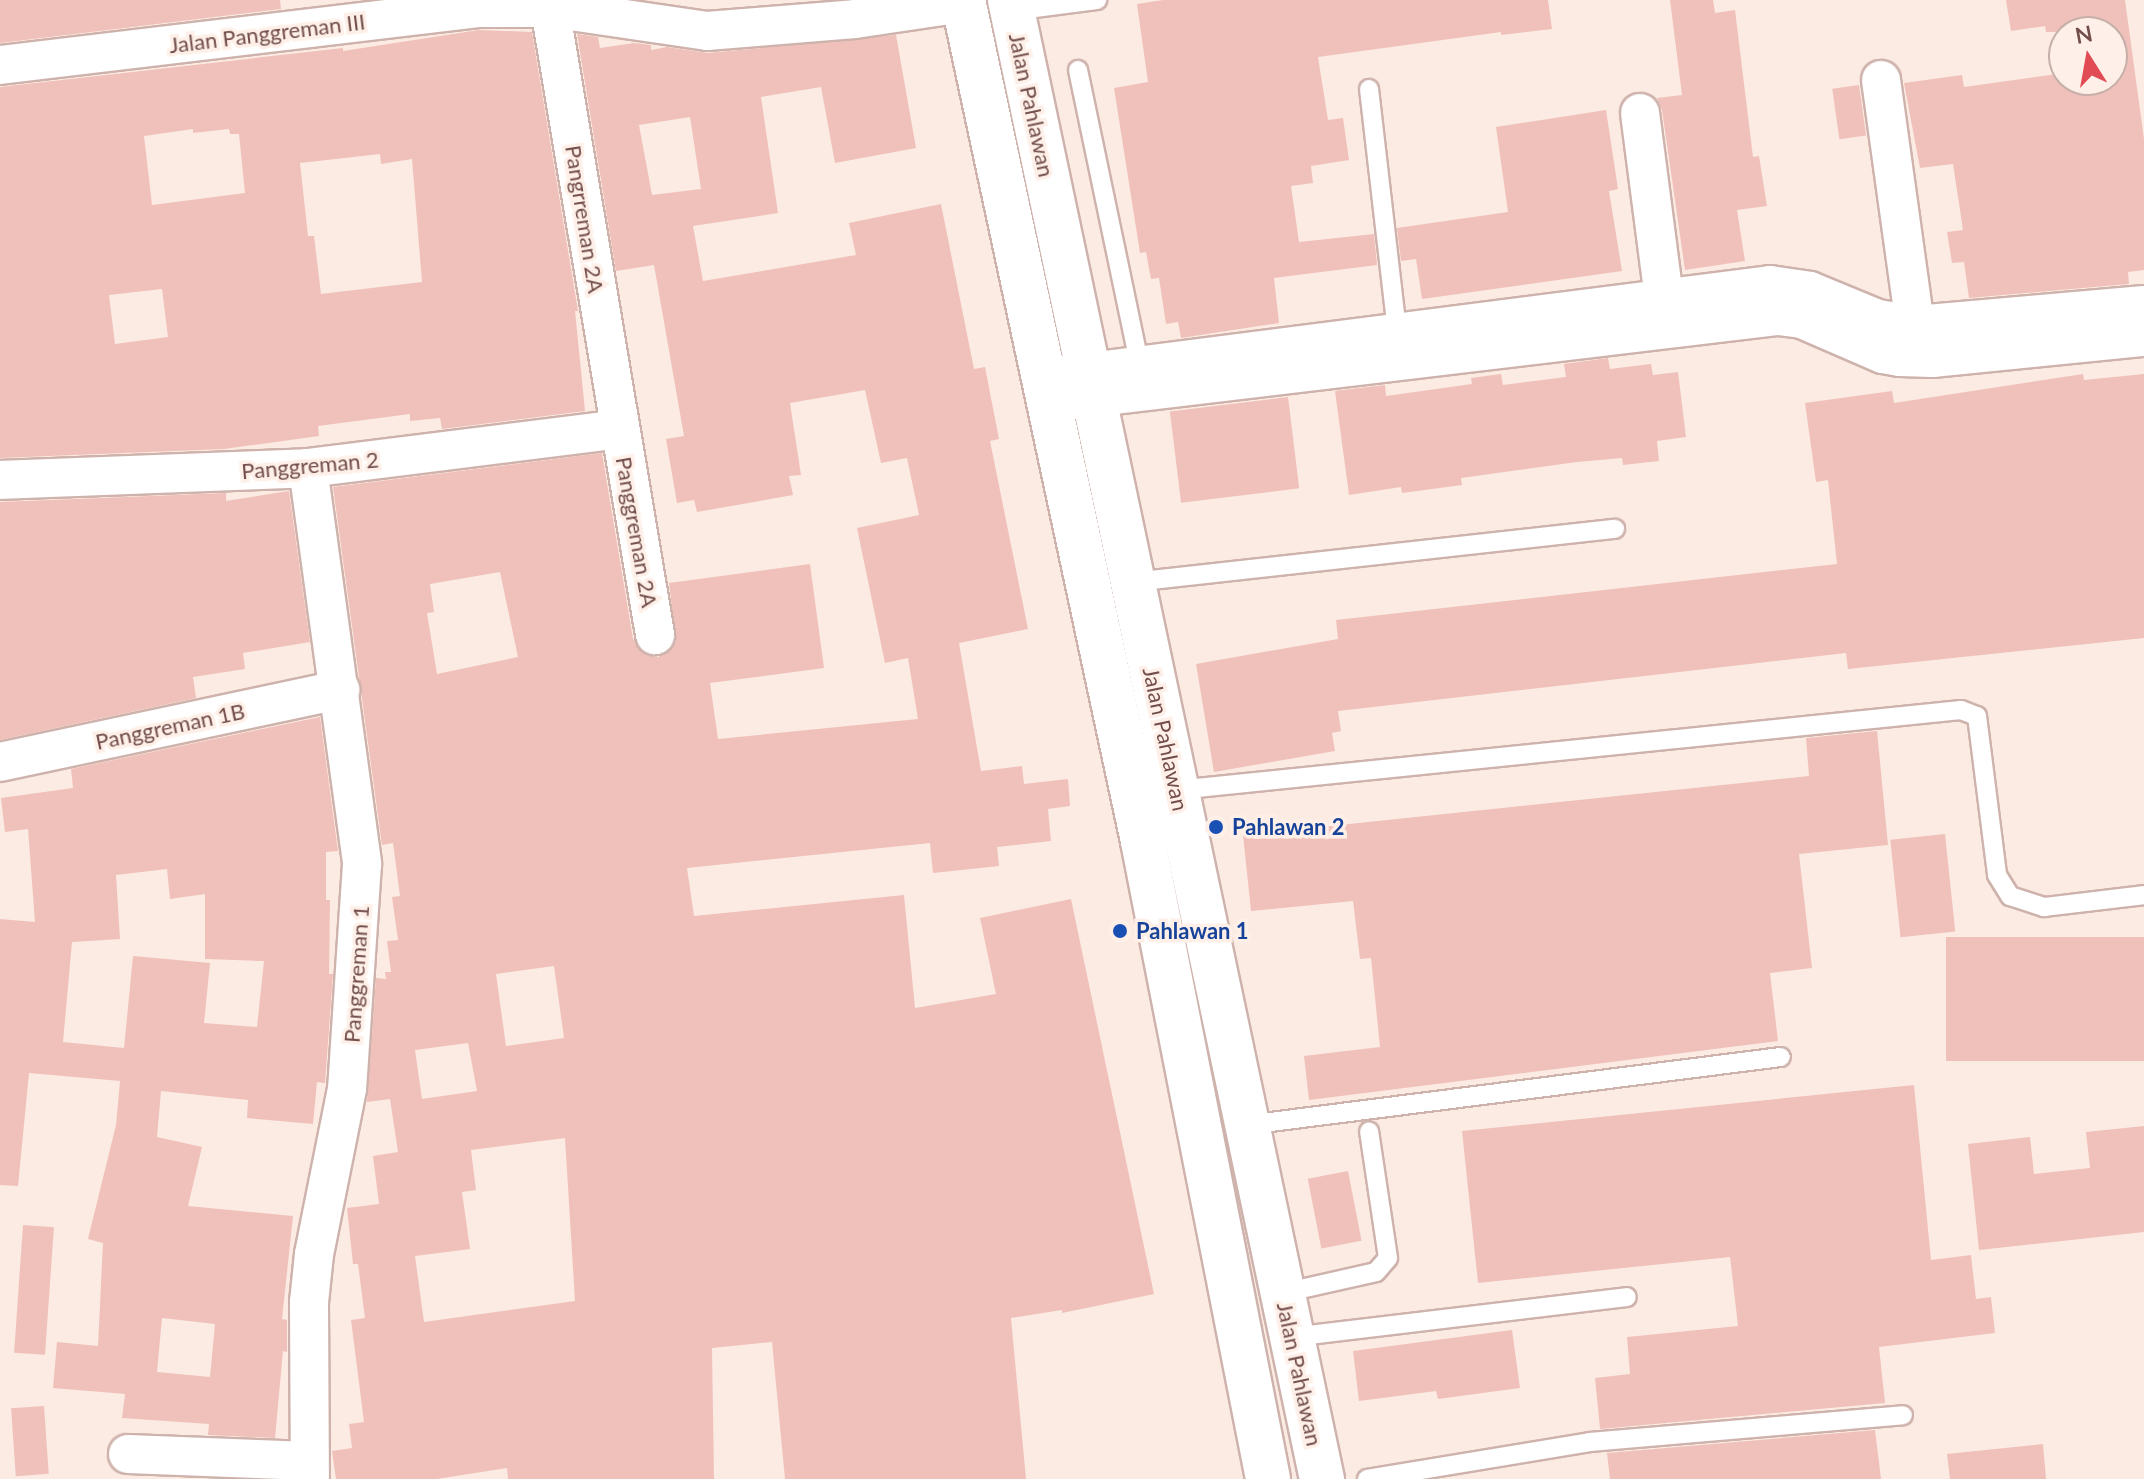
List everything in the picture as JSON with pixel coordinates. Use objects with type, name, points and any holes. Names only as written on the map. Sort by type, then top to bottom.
[{"type":"main road","name":"Jalan Pahlawan","points":[[963,1],[1143,841],[1268,1479]]},
{"type":"main road","name":"Jalan Pahlawan","points":[[1011,6],[1322,1479]]},
{"type":"main road","points":[[1143,841],[1186,833]]},
{"type":"street","name":"Jalan Panggreman III","points":[[0,65],[478,8],[550,8],[707,31],[855,19],[963,1]]},
{"type":"street","name":"Pangrreman 2A","points":[[550,8],[619,429]]},
{"type":"street","points":[[1881,80],[1918,342]]},
{"type":"street","points":[[1640,113],[1664,297]]},
{"type":"street","points":[[1091,383],[1139,363],[1770,285],[1792,287],[1878,319],[1918,342],[2144,337]]},
{"type":"street","points":[[1046,391],[1091,383],[1778,316],[1802,319],[1883,354],[1918,342],[2144,305]]},
{"type":"street","name":"Panggreman 2","points":[[0,480],[308,468],[619,429]]},
{"type":"street","name":"Panggreman 2A","points":[[619,429],[655,635]]},
{"type":"street","name":"Panggreman 1","points":[[308,468],[362,864],[347,1089],[311,1286],[310,1470]]},
{"type":"street","name":"Panggreman 1B","points":[[0,762],[340,690]]},
{"type":"street","points":[[128,1454],[310,1470]]},
{"type":"lane","points":[[1011,6],[1097,0]]},
{"type":"lane","points":[[1078,70],[1139,363]]},
{"type":"lane","points":[[1369,89],[1397,330]]},
{"type":"lane","points":[[1133,582],[1615,529]]},
{"type":"lane","points":[[1177,790],[1961,710],[1977,716],[1997,875],[2010,896],[2044,907],[2144,895]]},
{"type":"lane","points":[[1247,1125],[1781,1057]]},
{"type":"lane","points":[[1283,1293],[1376,1272],[1388,1258],[1369,1131]]},
{"type":"lane","points":[[1292,1337],[1627,1297]]},
{"type":"lane","points":[[1367,1479],[1590,1442],[1903,1415]]},
{"type":"building","points":[[0,0],[280,0],[281,9],[0,43]]},
{"type":"building","points":[[1163,0],[1548,0],[1552,29],[1501,35],[1501,32],[1318,57],[1328,120],[1343,118],[1349,160],[1311,166],[1313,183],[1291,186],[1299,242],[1374,234],[1377,265],[1274,278],[1279,323],[1181,338],[1178,322],[1166,324],[1159,278],[1151,279],[1146,252],[1140,253],[1114,88],[1148,82],[1137,4]]},
{"type":"building","points":[[1670,0],[1713,0],[1715,13],[1735,10],[1753,157],[1759,156],[1767,206],[1737,210],[1745,261],[1685,270],[1662,110],[1657,98],[1682,95]]},
{"type":"building","points":[[2006,0],[2125,0],[2127,16],[2048,16],[2048,32],[2045,26],[2011,31]]},
{"type":"building","points":[[2128,22],[2144,139],[2144,270],[2128,272],[2129,284],[1969,298],[1964,262],[1952,263],[1947,232],[1963,230],[1953,164],[1920,168],[1904,83],[1962,75],[1964,87],[2048,75],[2048,96],[2128,96]]},
{"type":"building","points":[[479,30],[532,32],[578,311],[575,311],[585,411],[442,429],[440,418],[410,421],[410,414],[318,426],[319,436],[224,449],[0,458],[0,87],[343,48],[343,51]],"holes":[[[193,129],[193,133],[229,129],[230,134],[239,134],[245,193],[152,205],[144,136]],[[380,154],[381,164],[412,159],[422,282],[321,294],[314,236],[308,236],[300,163]],[[162,289],[168,337],[115,344],[109,295]]]},
{"type":"building","points":[[577,34],[598,37],[600,48],[634,43],[651,45],[651,50],[667,47],[708,53],[896,35],[916,148],[835,163],[821,87],[761,97],[778,213],[693,226],[703,281],[856,255],[849,223],[941,204],[974,369],[985,367],[999,439],[990,441],[1028,629],[959,643],[981,771],[1022,766],[1024,784],[1068,779],[1070,806],[1048,809],[1051,841],[997,847],[999,866],[933,873],[930,843],[687,868],[694,916],[904,895],[915,1008],[996,994],[980,918],[1071,899],[1154,1294],[1062,1313],[1062,1310],[1011,1318],[1026,1479],[785,1479],[772,1342],[712,1348],[714,1479],[508,1479],[507,1468],[437,1479],[336,1479],[332,1451],[352,1448],[349,1424],[364,1422],[351,1320],[365,1318],[358,1264],[353,1264],[347,1208],[379,1204],[373,1156],[398,1152],[390,1099],[367,1102],[376,978],[386,979],[385,972],[391,972],[387,941],[398,940],[392,897],[400,896],[393,843],[382,845],[333,487],[602,453],[633,639],[647,655],[658,657],[668,652],[676,642],[669,583],[810,564],[824,668],[710,683],[718,739],[918,719],[908,658],[885,663],[857,528],[919,515],[907,458],[881,463],[865,390],[790,403],[801,475],[789,476],[793,495],[697,512],[694,500],[677,503],[666,439],[684,436],[654,265],[616,271]],"holes":[[[690,117],[701,189],[652,195],[639,125]],[[500,572],[518,657],[437,674],[427,613],[434,612],[430,584]],[[554,966],[564,1038],[506,1046],[496,974]],[[468,1043],[477,1091],[422,1099],[415,1050]],[[565,1138],[575,1301],[424,1322],[415,1256],[470,1249],[462,1192],[476,1190],[471,1150]]]},
{"type":"building","points":[[1859,85],[1866,136],[1839,139],[1832,89]]},
{"type":"building","points":[[1606,110],[1618,189],[1609,191],[1622,271],[1422,299],[1416,259],[1401,261],[1397,228],[1508,212],[1496,127]]},
{"type":"building","points":[[1608,358],[1610,369],[1651,364],[1653,375],[1678,372],[1686,437],[1657,441],[1659,461],[1623,465],[1622,458],[1577,462],[1461,478],[1462,485],[1402,493],[1401,487],[1349,495],[1335,391],[1385,385],[1386,396],[1472,384],[1471,378],[1501,374],[1503,385],[1566,377],[1564,364]]},
{"type":"building","points":[[2083,374],[2084,380],[2144,374],[2144,638],[1848,669],[1846,653],[1338,711],[1341,731],[1332,733],[1335,751],[1214,772],[1196,664],[1338,639],[1336,620],[1837,564],[1828,480],[1816,482],[1805,403],[1892,391],[1894,403]]},
{"type":"building","points":[[1288,397],[1299,488],[1181,503],[1170,412]]},
{"type":"building","points":[[289,491],[310,642],[243,653],[245,669],[193,677],[196,698],[0,740],[0,502],[226,493],[226,501]]},
{"type":"building","points":[[320,717],[338,851],[326,852],[326,900],[330,900],[329,974],[333,974],[325,1083],[317,1082],[313,1124],[247,1118],[248,1100],[161,1091],[157,1137],[202,1147],[188,1206],[293,1216],[282,1319],[287,1320],[287,1352],[283,1351],[275,1438],[208,1435],[209,1424],[122,1418],[125,1394],[53,1388],[57,1342],[98,1346],[103,1243],[88,1239],[116,1125],[120,1081],[29,1073],[18,1186],[0,1185],[0,919],[35,922],[28,829],[5,832],[1,798],[73,788],[71,769]],"holes":[[[167,869],[170,899],[205,894],[205,959],[264,961],[257,1027],[204,1023],[210,963],[133,956],[124,1048],[63,1042],[72,942],[120,939],[116,875]],[[162,1318],[215,1324],[210,1377],[157,1372]]]},
{"type":"building","points":[[1877,731],[1888,845],[1799,854],[1812,968],[1770,973],[1778,1041],[1309,1100],[1304,1056],[1380,1047],[1371,958],[1360,959],[1353,901],[1251,911],[1243,835],[1809,776],[1806,738]]},
{"type":"building","points":[[1945,834],[1955,931],[1901,937],[1890,840]]},
{"type":"building","points":[[1946,937],[2144,937],[2144,1061],[1946,1061]]},
{"type":"building","points":[[1914,1085],[1931,1260],[1971,1255],[1976,1299],[1991,1297],[1995,1333],[1879,1347],[1885,1403],[1600,1429],[1595,1378],[1630,1374],[1627,1337],[1738,1326],[1730,1257],[1478,1283],[1462,1131]]},
{"type":"building","points":[[2144,1126],[2144,1232],[1979,1250],[1968,1144],[2030,1137],[2034,1174],[2090,1168],[2086,1132]]},
{"type":"building","points":[[1348,1171],[1362,1241],[1321,1249],[1308,1179]]},
{"type":"building","points":[[23,1225],[54,1227],[45,1355],[14,1353]]},
{"type":"building","points":[[1512,1330],[1520,1388],[1438,1399],[1436,1391],[1359,1401],[1353,1351]]},
{"type":"building","points":[[44,1406],[49,1474],[16,1476],[11,1408]]},
{"type":"building","points":[[1875,1430],[1881,1479],[1610,1479],[1607,1453]]},
{"type":"building","points":[[2043,1444],[2046,1479],[1950,1479],[1947,1454]]},
{"type":"place","name":"Pahlawan 2","points":[[1216,827]]},
{"type":"place","name":"Pahlawan 1","points":[[1120,931]]}]
